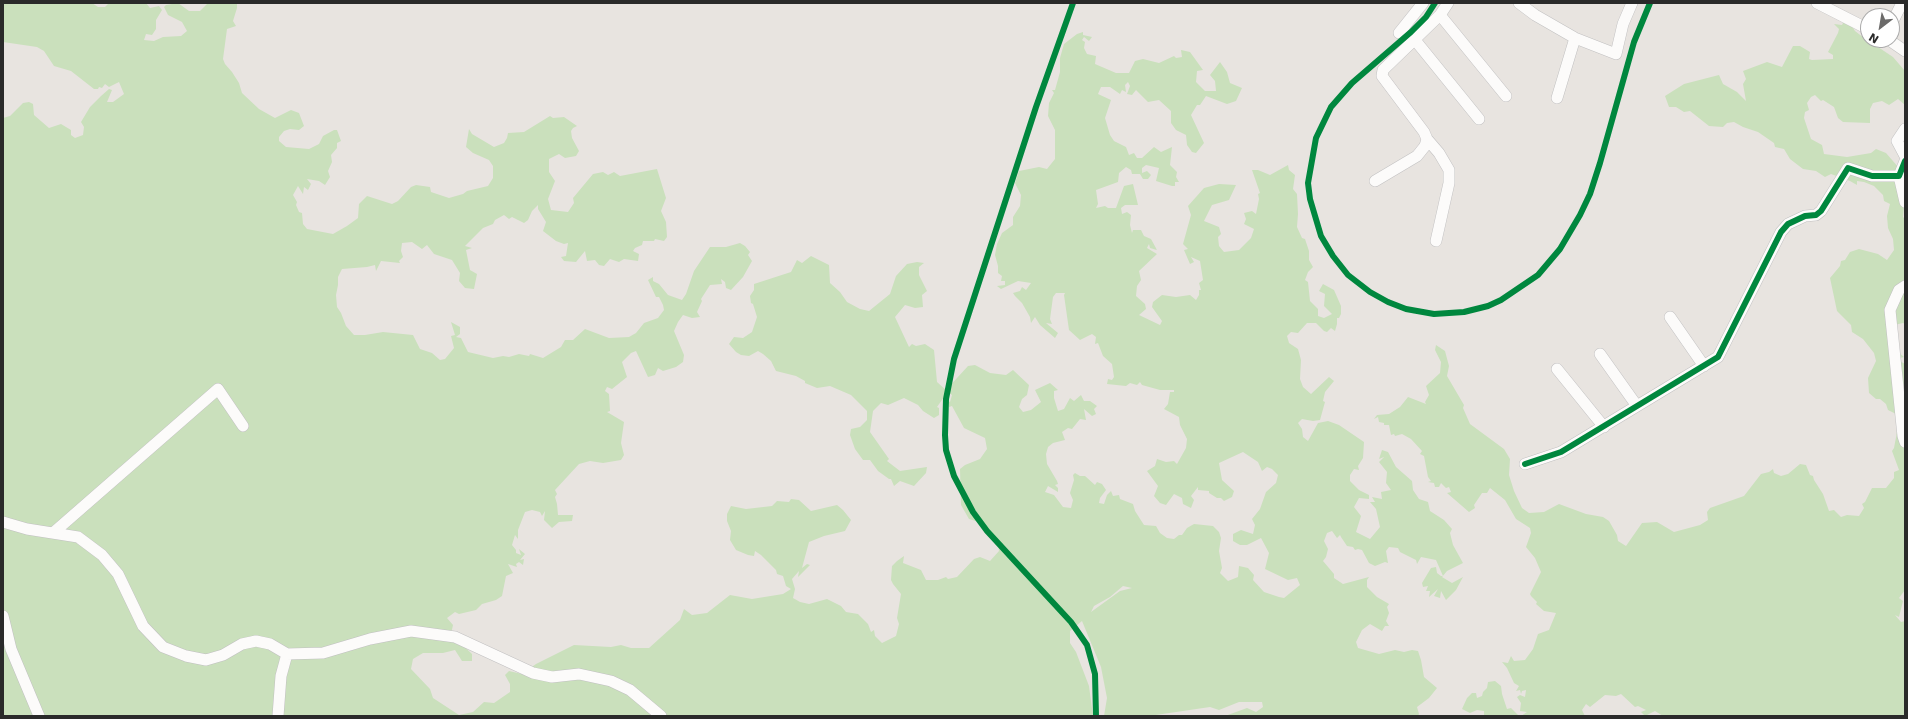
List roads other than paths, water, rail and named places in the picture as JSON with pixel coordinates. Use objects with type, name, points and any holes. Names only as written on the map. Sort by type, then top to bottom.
[{"type":"street","points":[[1436,241],[1449,183],[1449,170],[1439,153],[1427,139],[1424,132],[1382,76],[1383,70],[1440,15],[1448,3]]},
{"type":"street","points":[[1519,3],[1535,15],[1575,38],[1616,54],[1623,24],[1632,3]]},
{"type":"street","points":[[1817,3],[1860,25]]},
{"type":"street","points":[[1398,33],[1417,6]]},
{"type":"street","points":[[1440,15],[1506,96]]},
{"type":"street","points":[[1557,98],[1575,38]]},
{"type":"street","points":[[1415,40],[1479,119]]},
{"type":"street","points":[[1905,129],[1897,141],[1905,156]]},
{"type":"street","points":[[1375,181],[1417,156],[1426,146],[1427,139]]},
{"type":"street","points":[[1905,162],[1899,176],[1905,202]]},
{"type":"street","points":[[1525,464],[1561,452],[1718,357],[1781,232],[1788,224],[1805,216],[1816,215],[1821,211],[1848,168],[1872,176],[1899,176]]},
{"type":"street","points":[[1905,286],[1899,290],[1890,310],[1903,436],[1905,442]]},
{"type":"street","points":[[1670,317],[1704,366]]},
{"type":"street","points":[[1600,354],[1637,406]]},
{"type":"street","points":[[1557,369],[1604,426]]},
{"type":"street","points":[[53,533],[218,389],[243,426]]},
{"type":"street","points":[[3,523],[27,530],[78,537],[102,555],[118,574],[143,626],[163,648],[186,656],[206,660],[223,655],[242,644],[256,641],[270,644],[287,654],[323,653],[370,640],[411,631],[455,638],[533,673],[552,677],[578,674],[611,681],[630,690],[661,716]]},
{"type":"street","points":[[3,616],[11,648],[39,716]]},
{"type":"street","points":[[278,716],[281,676],[287,654]]}]
